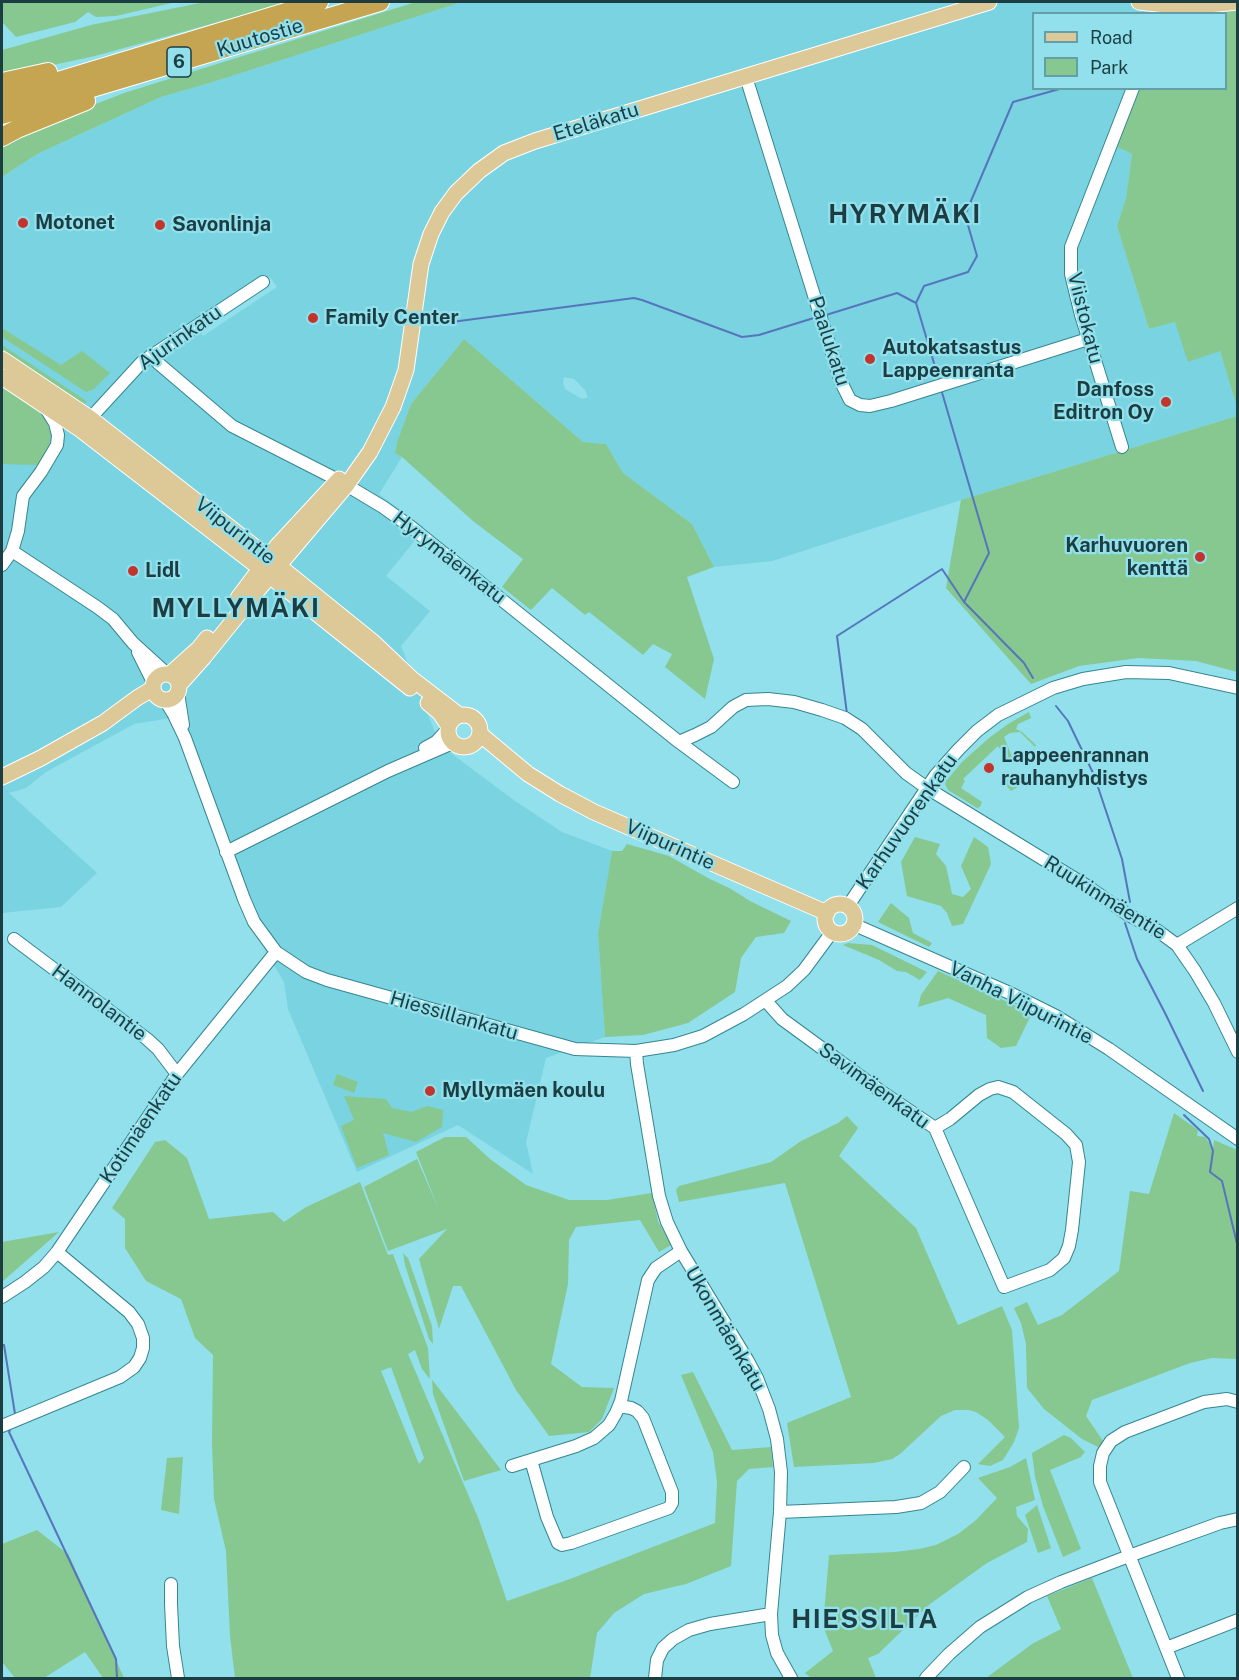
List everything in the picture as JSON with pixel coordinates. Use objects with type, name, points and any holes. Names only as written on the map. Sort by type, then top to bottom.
[{"type":"highway","name":"Kuutostie","points":[[2,98],[319,2]]},
{"type":"highway","name":"Kuutostie","points":[[2,115],[380,2]]},
{"type":"highway","points":[[2,137],[73,106],[357,8]]},
{"type":"highway","points":[[2,82],[288,10]]},
{"type":"main road","name":"Eteläkatu","points":[[2,777],[103,723],[137,698],[165,687],[370,452],[393,407],[406,370],[421,264],[431,234],[442,212],[456,193],[478,171],[504,153],[535,141],[989,2]]},
{"type":"main road","points":[[1138,2],[1164,9],[1237,2]]},
{"type":"main road","name":"Viipurintie","points":[[2,358],[270,567],[452,723]]},
{"type":"main road","name":"Viipurintie","points":[[2,377],[43,404],[86,424]]},
{"type":"main road","points":[[469,715],[477,720],[480,734],[472,745],[461,746],[448,736],[452,723],[469,715]]},
{"type":"main road","name":"Viipurintie","points":[[480,734],[518,767],[560,794],[594,812],[827,913]]},
{"type":"main road","name":"Viipurintie","points":[[461,746],[489,754],[518,767]]},
{"type":"main road","points":[[838,904],[848,906],[855,914],[855,925],[842,934],[832,932],[826,923],[827,913],[838,904]]},
{"type":"street","name":"Paalukatu","points":[[746,77],[841,382],[850,400],[860,405],[870,406],[891,401],[1088,339]]},
{"type":"street","name":"Viistokatu","points":[[1122,447],[1088,339],[1071,274],[1071,247],[1132,90]]},
{"type":"street","name":"Ajurinkatu","points":[[86,424],[142,362],[262,282]]},
{"type":"street","name":"Hyrymäenkatu","points":[[152,354],[158,363],[232,426],[342,483],[383,507],[411,527],[679,742],[733,782]]},
{"type":"street","points":[[2,565],[12,551],[18,531],[23,496],[57,445],[58,435],[55,423],[43,404]]},
{"type":"street","name":"Hiessillankatu","points":[[12,551],[113,619],[165,687],[254,922],[276,952],[306,972],[327,980],[575,1049],[636,1051],[674,1045],[703,1035],[724,1026],[766,1001],[804,970],[832,932]]},
{"type":"street","name":"Karhuvuorenkatu","points":[[848,906],[927,788],[958,750],[998,716],[1053,688],[1110,674],[1169,673],[1238,688]]},
{"type":"street","name":"Ruukinmäentie","points":[[679,742],[711,727],[733,707],[746,700],[768,699],[794,702],[844,718],[862,729],[906,773],[927,788],[1077,880],[1177,945],[1215,1003],[1238,1052]]},
{"type":"street","points":[[388,771],[436,742],[452,723]]},
{"type":"street","points":[[226,852],[388,771],[448,745],[461,746]]},
{"type":"street","points":[[1177,945],[1238,908]]},
{"type":"street","name":"Vanha Viipurintie","points":[[855,925],[1012,994],[1056,1016],[1109,1049],[1238,1139]]},
{"type":"street","name":"Hannolantie","points":[[14,939],[147,1039],[158,1049],[177,1074]]},
{"type":"street","name":"Kotimäenkatu","points":[[2,1297],[44,1267],[57,1252],[177,1074],[276,952]]},
{"type":"street","name":"Savimäenkatu","points":[[766,1001],[791,1025],[934,1128],[1004,1287],[1050,1270],[1064,1258],[1072,1230],[1079,1162],[1076,1145],[1066,1134],[1013,1092],[998,1087],[979,1095],[950,1119],[934,1128]]},
{"type":"street","name":"Ukonmäenkatu","points":[[636,1051],[659,1196],[667,1222],[681,1251],[748,1361],[769,1409],[777,1439],[781,1472],[780,1512],[771,1614],[772,1635],[777,1653],[791,1678]]},
{"type":"street","points":[[512,1466],[576,1446],[594,1438],[609,1425],[619,1406],[648,1280],[656,1268],[681,1251]]},
{"type":"street","points":[[2,1426],[120,1377],[134,1367],[140,1358],[143,1348],[142,1338],[138,1324],[129,1312],[57,1252]]},
{"type":"street","points":[[1178,1678],[1100,1482],[1100,1466],[1103,1453],[1111,1441],[1125,1432],[1204,1402],[1227,1399],[1238,1402]]},
{"type":"street","points":[[531,1460],[547,1517],[558,1543],[562,1545],[571,1544],[669,1508],[672,1503],[672,1492],[643,1418],[631,1408],[619,1406]]},
{"type":"street","points":[[780,1512],[896,1507],[921,1503],[940,1492],[964,1467]]},
{"type":"street","points":[[926,1678],[980,1627],[1028,1597],[1129,1556],[1220,1523],[1238,1519]]},
{"type":"street","points":[[171,1584],[173,1646],[178,1678]]},
{"type":"street","points":[[655,1678],[657,1660],[663,1648],[689,1630],[710,1624],[771,1614]]},
{"type":"street","points":[[1166,1648],[1238,1620]]},
{"type":"shaded area","points":[[462,2],[1177,2],[1169,12],[1032,12],[1032,90],[1136,90],[1115,145],[1132,154],[1126,198],[1117,226],[1149,329],[1175,322],[1220,351],[1237,407],[1237,416],[961,500],[772,561],[714,567],[692,524],[623,473],[606,444],[583,442],[464,339],[411,404],[395,453],[402,457],[379,494],[425,528],[386,576],[430,611],[401,646],[440,745],[515,801],[562,832],[612,851],[598,933],[605,1037],[546,1058],[526,1142],[533,1174],[458,1125],[357,1172],[288,1009],[284,982],[248,921],[171,718],[134,724],[46,772],[26,788],[9,793],[97,873],[61,907],[2,913],[2,177],[37,154],[161,97]],"holes":[[[270,277],[277,287],[203,336],[196,325]],[[564,377],[574,379],[585,390],[588,397],[582,399],[565,389]]]},
{"type":"green space","points":[[2,2],[176,2],[116,16],[96,17],[88,12],[75,22],[16,37],[2,22]]},
{"type":"green space","points":[[205,2],[291,2],[95,56],[2,76],[2,50],[91,25]]},
{"type":"green space","points":[[416,2],[462,2],[161,97],[37,154],[2,177],[2,144],[42,125],[124,93]]},
{"type":"green space","points":[[1177,2],[1237,2],[1237,407],[1220,351],[1188,362],[1175,322],[1149,329],[1117,226],[1126,198],[1132,154],[1114,145],[1136,90],[1227,90],[1227,12],[1169,12]]},
{"type":"green space","points":[[2,328],[61,365],[82,351],[110,373],[94,389],[86,392],[2,337]]},
{"type":"green space","points":[[464,339],[583,442],[606,444],[623,473],[692,524],[714,567],[687,577],[714,659],[705,699],[665,667],[672,654],[653,644],[643,655],[589,612],[585,615],[552,588],[531,610],[502,587],[523,559],[473,521],[395,453],[411,404]]},
{"type":"green space","points":[[2,345],[87,403],[68,396],[2,353]]},
{"type":"green space","points":[[2,386],[37,410],[46,420],[51,433],[50,442],[38,465],[2,464]]},
{"type":"green space","points":[[1237,416],[1237,672],[1196,661],[1138,658],[1079,666],[1031,684],[946,588],[961,500]]},
{"type":"green space","points":[[1029,712],[1031,718],[1018,724],[1016,729],[1022,732],[1036,745],[1035,747],[1020,732],[1010,733],[1004,737],[1013,759],[1008,761],[998,746],[963,779],[965,781],[961,788],[982,802],[980,807],[977,808],[948,790],[946,781],[962,762],[989,738]]},
{"type":"green space","points":[[1009,773],[1026,782],[1011,791],[1003,781]]},
{"type":"green space","points":[[915,837],[940,844],[936,854],[946,866],[952,894],[963,897],[971,889],[961,866],[974,837],[988,847],[991,864],[963,924],[952,926],[947,913],[941,906],[907,896],[901,862]]},
{"type":"green space","points":[[627,844],[669,856],[791,921],[784,933],[756,937],[741,958],[735,992],[688,1023],[643,1035],[605,1037],[598,933],[612,851],[622,851]]},
{"type":"green space","points":[[891,903],[909,918],[913,933],[932,943],[929,947],[878,922]]},
{"type":"green space","points":[[848,943],[872,945],[927,972],[920,980],[843,945]]},
{"type":"green space","points":[[938,971],[1032,1013],[1016,1046],[1001,1048],[987,1038],[986,1015],[948,998],[918,1007],[921,995]]},
{"type":"green space","points":[[337,1074],[358,1082],[354,1093],[333,1085]]},
{"type":"green space","points":[[344,1096],[386,1099],[392,1108],[412,1112],[427,1106],[443,1110],[442,1127],[416,1142],[383,1133],[389,1155],[357,1168],[341,1126],[354,1120]]},
{"type":"green space","points":[[1174,1113],[1198,1130],[1197,1136],[1205,1137],[1213,1148],[1214,1140],[1237,1150],[1237,1359],[1212,1358],[1190,1363],[1092,1400],[1086,1416],[1103,1441],[1100,1448],[1082,1439],[1044,1409],[1027,1388],[1026,1344],[1021,1323],[1014,1308],[1027,1302],[1038,1325],[1062,1315],[1119,1271],[1130,1191],[1149,1194]]},
{"type":"green space","points":[[847,1116],[858,1128],[839,1156],[916,1228],[958,1325],[1002,1306],[1012,1330],[1019,1428],[1003,1460],[990,1466],[978,1464],[1005,1437],[976,1412],[955,1410],[941,1416],[892,1459],[874,1463],[794,1467],[787,1423],[851,1397],[785,1183],[679,1202],[676,1190],[679,1186],[771,1162],[801,1141],[838,1123]]},
{"type":"green space","points":[[445,1137],[466,1137],[490,1159],[526,1185],[569,1200],[607,1200],[652,1193],[658,1221],[671,1245],[659,1252],[640,1220],[576,1227],[569,1240],[568,1284],[551,1364],[582,1387],[614,1388],[602,1419],[589,1432],[549,1436],[516,1390],[461,1286],[453,1286],[439,1329],[419,1259],[447,1229],[388,1251],[364,1187],[417,1159],[439,1210],[416,1152]]},
{"type":"green space","points":[[165,1140],[187,1158],[209,1219],[273,1212],[284,1222],[306,1207],[360,1182],[388,1255],[393,1254],[428,1348],[430,1379],[422,1369],[415,1350],[408,1354],[479,1520],[507,1601],[715,1523],[717,1482],[713,1452],[681,1375],[693,1372],[732,1450],[771,1447],[773,1467],[749,1469],[737,1481],[731,1566],[686,1584],[644,1594],[614,1613],[597,1633],[590,1678],[235,1678],[230,1636],[226,1551],[214,1499],[213,1355],[195,1338],[181,1299],[146,1281],[125,1248],[125,1219],[112,1208],[155,1142]],"holes":[[[391,1367],[424,1458],[419,1464],[381,1371]]]},
{"type":"green space","points":[[59,1232],[2,1282],[2,1242]]},
{"type":"green space","points":[[403,1253],[408,1258],[432,1326],[433,1344],[429,1339]]},
{"type":"green space","points":[[432,1380],[501,1470],[464,1481],[433,1394]]},
{"type":"green space","points":[[1064,1435],[1071,1438],[1085,1452],[1081,1457],[1050,1470],[1081,1549],[1063,1557],[1043,1506],[1035,1477],[1032,1453]]},
{"type":"green space","points":[[183,1457],[179,1514],[161,1510],[167,1458]]},
{"type":"green space","points":[[1026,1458],[1035,1500],[1016,1507],[1017,1516],[1028,1529],[1027,1542],[987,1563],[930,1604],[878,1654],[868,1658],[876,1678],[811,1678],[805,1673],[833,1651],[823,1626],[829,1555],[895,1552],[936,1545],[958,1534],[975,1521],[997,1498],[978,1478],[1010,1467]]},
{"type":"green space","points":[[1037,1505],[1051,1548],[1038,1553],[1025,1515]]},
{"type":"green space","points":[[37,1530],[69,1555],[124,1678],[103,1678],[85,1652],[44,1678],[15,1678],[2,1662],[2,1544]]},
{"type":"green space","points":[[1092,1578],[1133,1678],[986,1678],[1032,1644],[1061,1629],[1047,1596]]},
{"type":"waterway","points":[[939,380],[916,303],[924,286],[968,272],[977,256],[965,215],[1013,102],[1056,90]]},
{"type":"waterway","points":[[826,315],[897,293],[916,303]]},
{"type":"waterway","points":[[444,323],[634,298],[742,337],[759,335],[817,317]]},
{"type":"waterway","points":[[941,389],[989,553],[964,602],[1024,663],[1033,678]]},
{"type":"waterway","points":[[847,714],[837,636],[942,569],[964,602]]},
{"type":"waterway","points":[[1056,706],[1068,721],[1094,775],[1122,859],[1130,902]]},
{"type":"waterway","points":[[1125,923],[1137,959],[1203,1091]]},
{"type":"waterway","points":[[1184,1115],[1209,1139],[1213,1151],[1210,1172],[1222,1181],[1238,1248]]},
{"type":"waterway","points":[[2,1345],[4,1345],[15,1414]]},
{"type":"waterway","points":[[10,1430],[116,1659],[117,1678]]},
{"type":"place","name":"Motonet","points":[[23,223]]},
{"type":"place","name":"Savonlinja","points":[[160,225]]},
{"type":"place","name":"Family Center","points":[[313,318]]},
{"type":"place","name":"Autokatsastus Lappeenranta","points":[[870,359]]},
{"type":"place","name":"Danfoss Editron Oy","points":[[1166,402]]},
{"type":"place","name":"Karhuvuoren kenttä","points":[[1200,557]]},
{"type":"place","name":"Lidl","points":[[133,571]]},
{"type":"place","name":"Lappeenrannan rauhanyhdistys","points":[[989,768]]},
{"type":"place","name":"Myllymäen koulu","points":[[430,1091]]},
{"type":"district","name":"HYRYMÄKI","points":[[905,215]]},
{"type":"district","name":"MYLLYMÄKI","points":[[236,609]]},
{"type":"district","name":"HIESSILTA","points":[[865,1620]]}]
